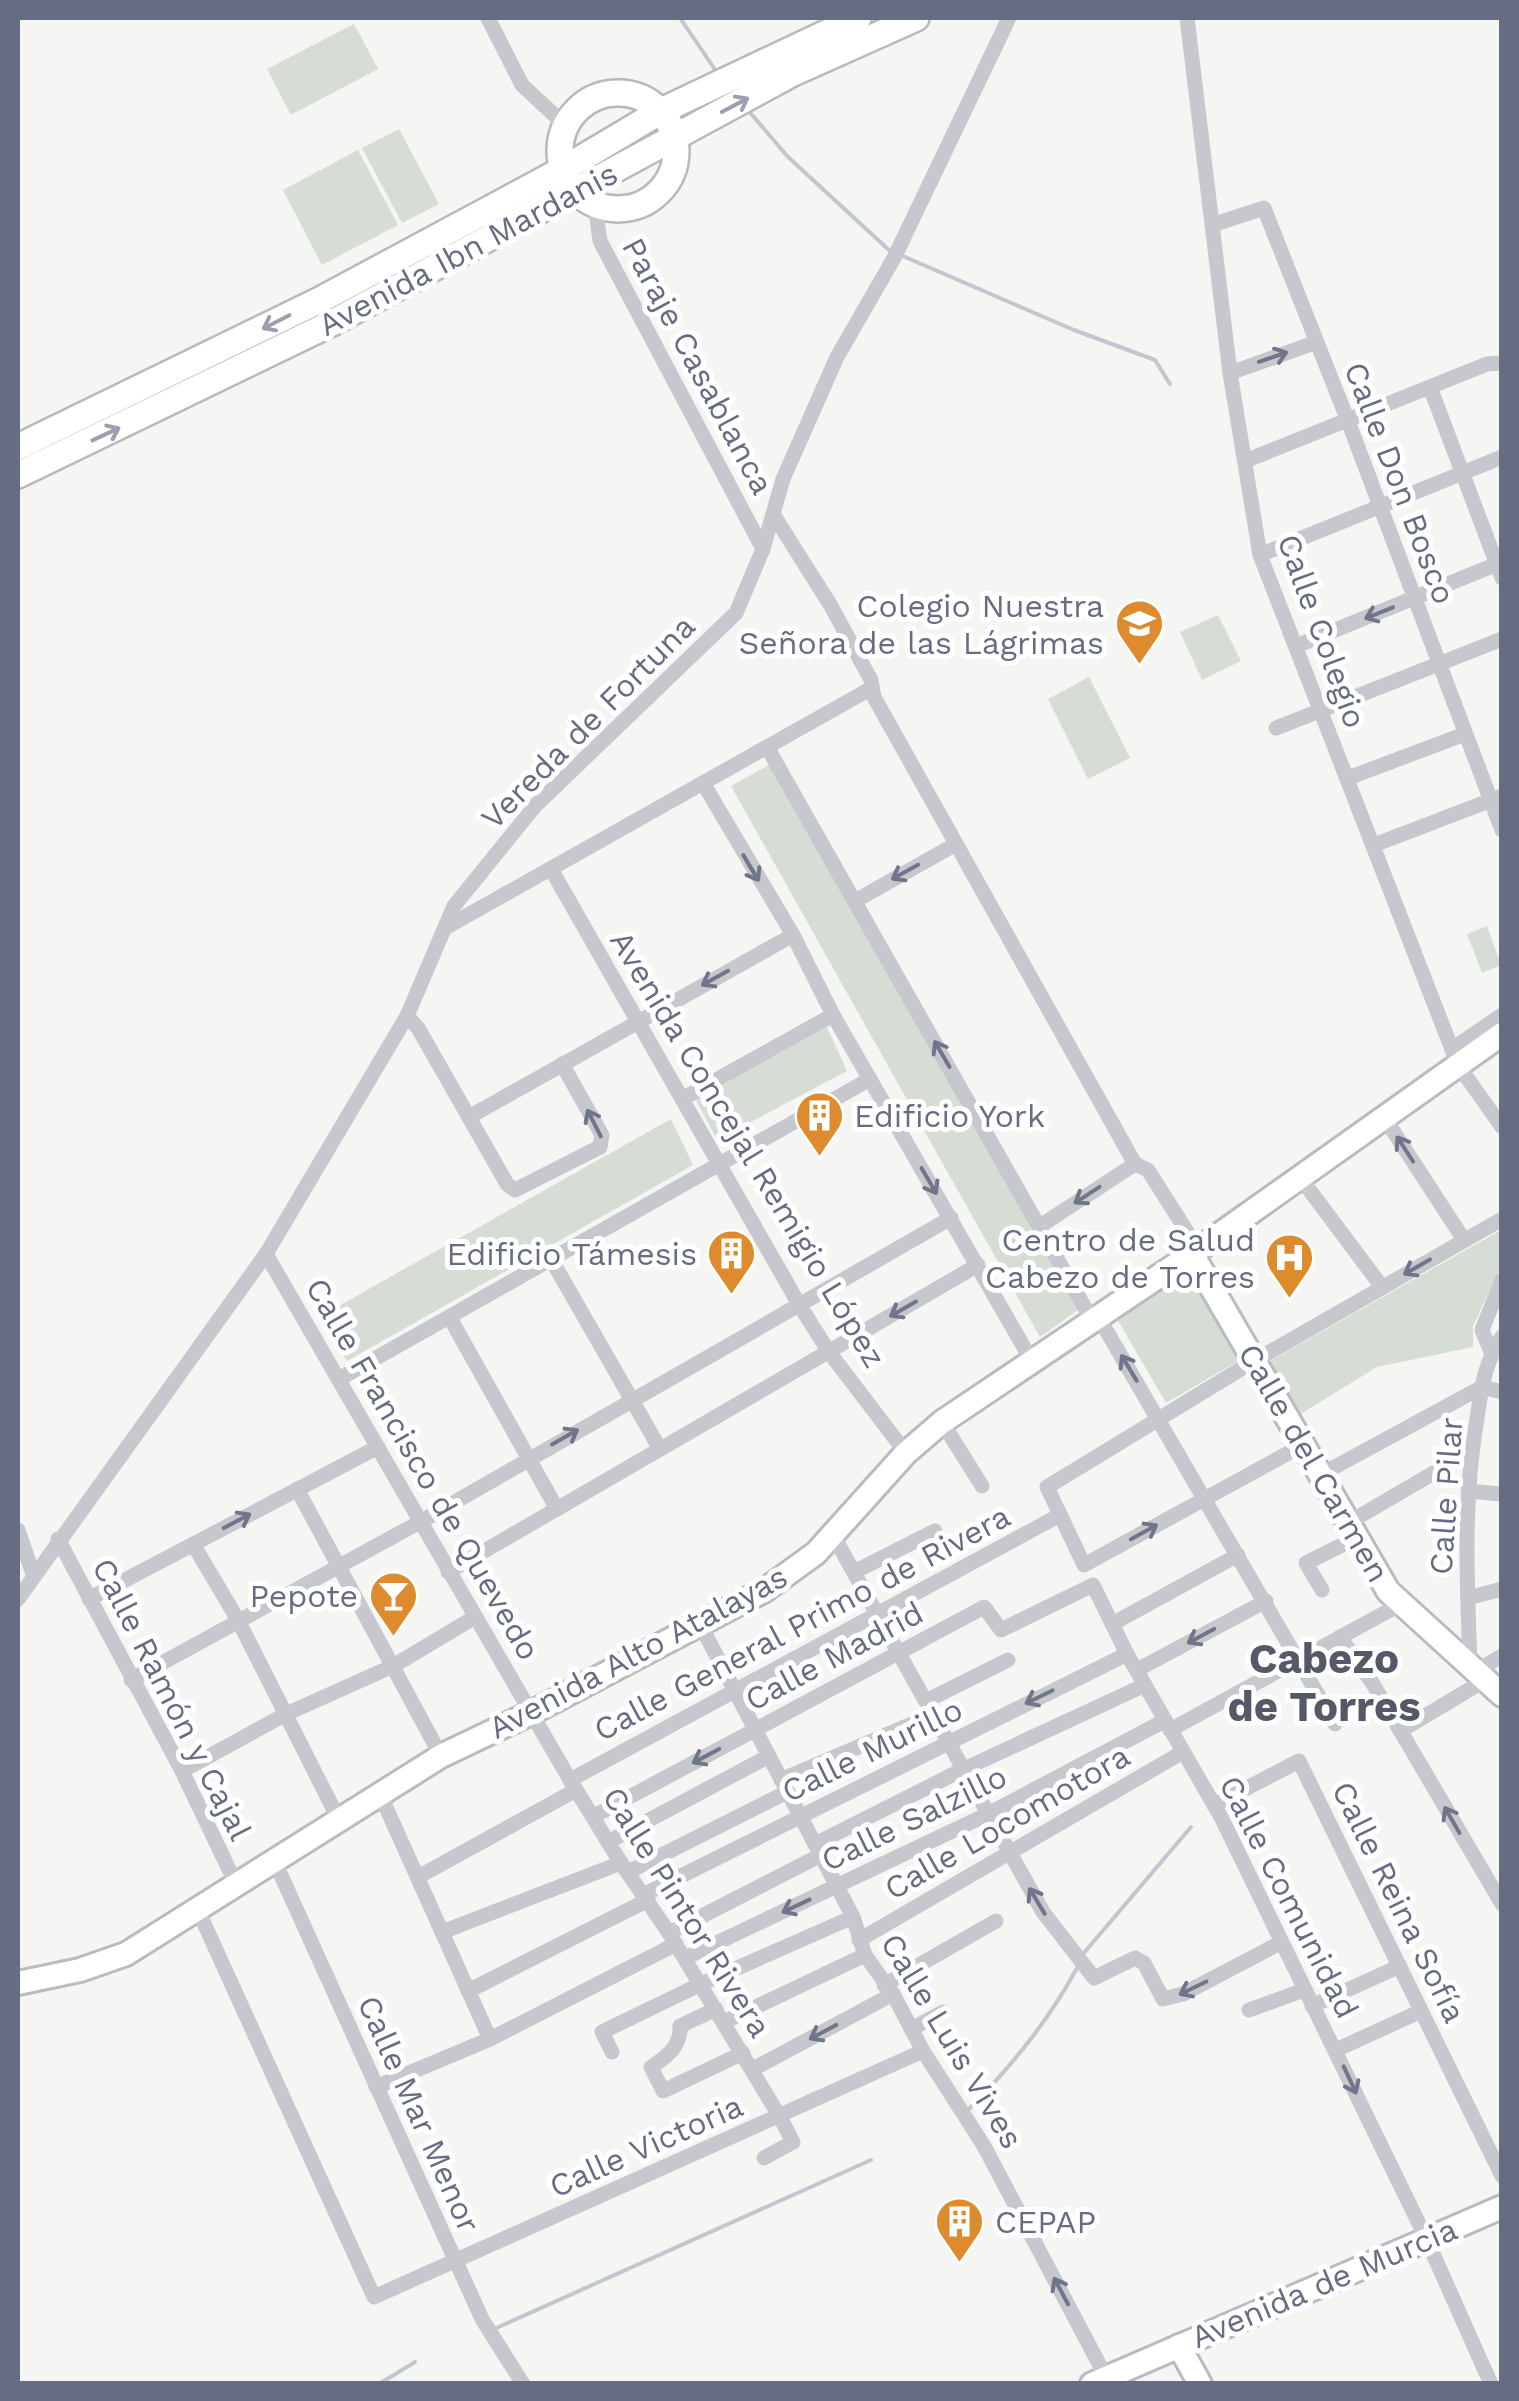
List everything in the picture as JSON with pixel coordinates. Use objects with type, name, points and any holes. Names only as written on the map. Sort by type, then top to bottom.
[{"type":"main road","name":"Avenida Ibn Mardanis","points":[[18,447],[320,300],[562,170],[661,111],[858,18]]},
{"type":"main road","name":"Avenida Ibn Mardanis","points":[[18,475],[586,199],[675,136],[794,73],[916,18]]},
{"type":"main road","points":[[620,92],[643,97],[661,111],[675,136],[677,158],[656,196],[638,206],[616,210],[586,199],[562,170],[559,147],[564,125],[578,107],[598,96],[620,92]]},
{"type":"main road","name":"Avenida Alto Atalayas","points":[[18,1983],[80,1970],[126,1954],[440,1756],[534,1712],[766,1590],[816,1554],[906,1453],[942,1422],[1096,1320],[1384,1117],[1455,1057],[1502,1034]]},
{"type":"main road","name":"Calle del Carmen","points":[[1195,1251],[1388,1592],[1484,1677]]},
{"type":"main road","name":"Avenida de Murcia","points":[[1100,2380],[1502,2206]]},
{"type":"main road","points":[[1179,2346],[1200,2384]]},
{"type":"street","points":[[488,18],[522,84],[564,125]]},
{"type":"street","name":"Vereda de Fortuna","points":[[33,1574],[266,1254],[407,1016],[454,906],[535,806],[736,613],[763,549],[783,479],[838,357],[894,258],[1009,18]]},
{"type":"street","name":"Calle Colegio","points":[[1187,18],[1230,373],[1260,555],[1455,1057],[1502,1127]]},
{"type":"street","name":"Paraje Casablanca","points":[[586,199],[600,241],[763,549]]},
{"type":"street","name":"Calle Don Bosco","points":[[1212,225],[1264,208],[1466,734],[1496,798],[1502,830]]},
{"type":"street","points":[[1230,373],[1317,342]]},
{"type":"street","points":[[1244,461],[1488,364],[1502,363]]},
{"type":"street","points":[[1296,646],[1500,568],[1430,387]]},
{"type":"street","points":[[1260,555],[1502,457]]},
{"type":"street","points":[[773,514],[830,606],[870,680],[870,689],[1135,1164],[1148,1170],[1195,1251]]},
{"type":"street","points":[[1276,728],[1502,639]]},
{"type":"street","points":[[445,928],[870,689]]},
{"type":"street","points":[[1348,778],[1466,734]]},
{"type":"street","points":[[767,747],[1040,1226],[1159,1419],[1335,1724]]},
{"type":"street","points":[[704,783],[1033,1362]]},
{"type":"street","points":[[1374,845],[1496,798]]},
{"type":"street","points":[[855,901],[956,844]]},
{"type":"street","name":"Avenida Concejal Remigio López","points":[[550,868],[800,1306],[828,1352],[906,1453]]},
{"type":"street","points":[[454,906],[481,908]]},
{"type":"street","points":[[469,1117],[793,935]]},
{"type":"street","points":[[682,1099],[833,1015]]},
{"type":"street","points":[[1455,1057],[1502,1015]]},
{"type":"street","points":[[407,1016],[418,1028],[507,1184],[515,1190],[600,1147],[602,1142],[602,1135],[562,1064]]},
{"type":"street","points":[[339,1379],[870,1079]]},
{"type":"street","points":[[1384,1117],[1464,1240]]},
{"type":"street","points":[[1040,1226],[1135,1164]]},
{"type":"street","points":[[1299,1176],[1382,1287]]},
{"type":"street","points":[[130,1680],[420,1522],[950,1218]]},
{"type":"street","points":[[1303,1446],[1084,1565],[1047,1487],[1254,1360],[1502,1219]]},
{"type":"street","name":"Calle Francisco de Quevedo","points":[[266,1254],[448,1572],[534,1712]]},
{"type":"street","points":[[551,1260],[660,1449]]},
{"type":"street","points":[[448,1572],[978,1266]]},
{"type":"street","points":[[1491,1352],[1482,1330],[1502,1280]]},
{"type":"street","points":[[450,1318],[557,1509]]},
{"type":"street","name":"Calle Pilar","points":[[1484,1677],[1468,1598],[1468,1492],[1482,1387],[1491,1352],[1502,1337]]},
{"type":"street","points":[[1320,1476],[1482,1387],[1502,1392]]},
{"type":"street","points":[[942,1422],[982,1486]]},
{"type":"street","points":[[89,1599],[378,1447]]},
{"type":"street","points":[[1322,1590],[1306,1563],[1442,1468]]},
{"type":"street","points":[[297,1489],[440,1756]]},
{"type":"street","points":[[1468,1492],[1502,1494]]},
{"type":"street","name":"Calle General Primo de Rivera","points":[[418,1877],[734,1689],[1060,1515]]},
{"type":"street","points":[[18,1530],[33,1574],[18,1598]]},
{"type":"street","points":[[854,1572],[934,1530]]},
{"type":"street","points":[[833,1535],[1043,1912],[1094,1978],[1136,1958],[1144,1963],[1163,1999],[1183,1994],[1280,1943]]},
{"type":"street","name":"Calle Ramón y Cajal","points":[[58,1539],[182,1771],[236,1884]]},
{"type":"street","points":[[193,1544],[238,1620],[338,1820]]},
{"type":"street","points":[[1112,1624],[1238,1555]]},
{"type":"street","name":"Calle Comunidad","points":[[1093,1585],[1167,1726],[1214,1805],[1230,1824],[1280,1943],[1308,1998],[1328,2025],[1336,2050],[1491,2384]]},
{"type":"street","name":"Calle Madrid","points":[[594,1816],[984,1607],[1001,1630],[1093,1585]]},
{"type":"street","points":[[1468,1598],[1502,1589]]},
{"type":"street","points":[[376,2087],[490,2039],[673,1938],[818,1850],[1141,1678],[1266,1601]]},
{"type":"street","name":"Calle Salzillo","points":[[685,1958],[1298,1662],[1400,1604]]},
{"type":"street","points":[[182,1771],[286,1714],[393,1666],[475,1617]]},
{"type":"street","name":"Calle Luis Vives","points":[[700,1624],[853,1918],[862,1947],[984,2146],[1100,2380]]},
{"type":"street","points":[[1340,1637],[1499,1895]]},
{"type":"street","name":"Calle Murillo","points":[[468,1991],[800,1816],[1127,1654]]},
{"type":"street","points":[[1400,1731],[1484,1677],[1502,1656]]},
{"type":"street","points":[[442,1932],[624,1868],[930,1708],[1008,1660]]},
{"type":"street","name":"Calle Pintor Rivera","points":[[534,1712],[573,1785],[744,2053],[793,2142],[764,2158]]},
{"type":"street","name":"Calle Locomotora","points":[[744,2053],[664,2091],[650,2067],[668,2056],[680,2036],[680,2026],[720,2016],[862,1947],[1008,1852],[1183,1752]]},
{"type":"street","points":[[608,1842],[769,1756]]},
{"type":"street","name":"Calle Reina Sofía","points":[[1214,1805],[1300,1760],[1305,1786],[1400,1966],[1405,1990],[1422,2011],[1502,2176]]},
{"type":"street","points":[[380,1794],[490,2039]]},
{"type":"street","name":"Calle Mar Menor","points":[[275,1862],[482,2320],[522,2384]]},
{"type":"street","name":"Calle Victoria","points":[[197,1908],[374,2297],[923,2051]]},
{"type":"street","points":[[612,2052],[602,2032],[853,1918]]},
{"type":"street","points":[[753,2069],[996,1921]]},
{"type":"street","points":[[1250,2010],[1308,1998],[1400,1966]]},
{"type":"street","points":[[1336,2050],[1422,2011]]},
{"type":"street","points":[[911,2029],[943,2012]]},
{"type":"shaded area","points":[[354,24],[378,69],[291,115],[267,69]]},
{"type":"shaded area","points":[[399,129],[439,204],[402,223],[362,148]]},
{"type":"shaded area","points":[[358,150],[398,225],[322,265],[283,190]]},
{"type":"shaded area","points":[[1218,615],[1241,661],[1202,680],[1180,632]]},
{"type":"shaded area","points":[[1089,677],[1130,758],[1088,779],[1048,699]]},
{"type":"shaded area","points":[[771,764],[1078,1310],[1040,1337],[731,786]]},
{"type":"shaded area","points":[[1487,926],[1501,965],[1482,973],[1467,934]]},
{"type":"shaded area","points":[[827,1027],[847,1071],[717,1140],[696,1100]]},
{"type":"shaded area","points":[[671,1119],[693,1165],[347,1361],[319,1317]]},
{"type":"shaded area","points":[[1501,1230],[1501,1266],[1473,1326],[1473,1347],[1377,1367],[1299,1415],[1270,1361]]},
{"type":"shaded area","points":[[1187,1269],[1240,1360],[1166,1403],[1113,1312]]},
{"type":"waterway","points":[[680,18],[716,71]]},
{"type":"waterway","points":[[748,110],[787,156],[890,251]]},
{"type":"waterway","points":[[898,254],[1074,330],[1155,360],[1170,384]]},
{"type":"waterway","points":[[1083,1954],[1191,1827]]},
{"type":"waterway","points":[[968,2110],[1028,2043],[1077,1968]]},
{"type":"waterway","points":[[494,2329],[871,2160]]},
{"type":"waterway","points":[[379,2384],[415,2362]]},
{"type":"place","name":"Colegio Nuestra Señora de las Lágrimas","points":[[1139,666]]},
{"type":"place","name":"Edificio York","points":[[819,1158]]},
{"type":"place","name":"Edificio Támesis","points":[[732,1296]]},
{"type":"place","name":"Centro de Salud Cabezo de Torres","points":[[1290,1300]]},
{"type":"place","name":"Pepote","points":[[393,1638]]},
{"type":"place","name":"CEPAP","points":[[960,2264]]},
{"type":"district","name":"Cabezo de Torres","points":[[1324,1682]]}]
